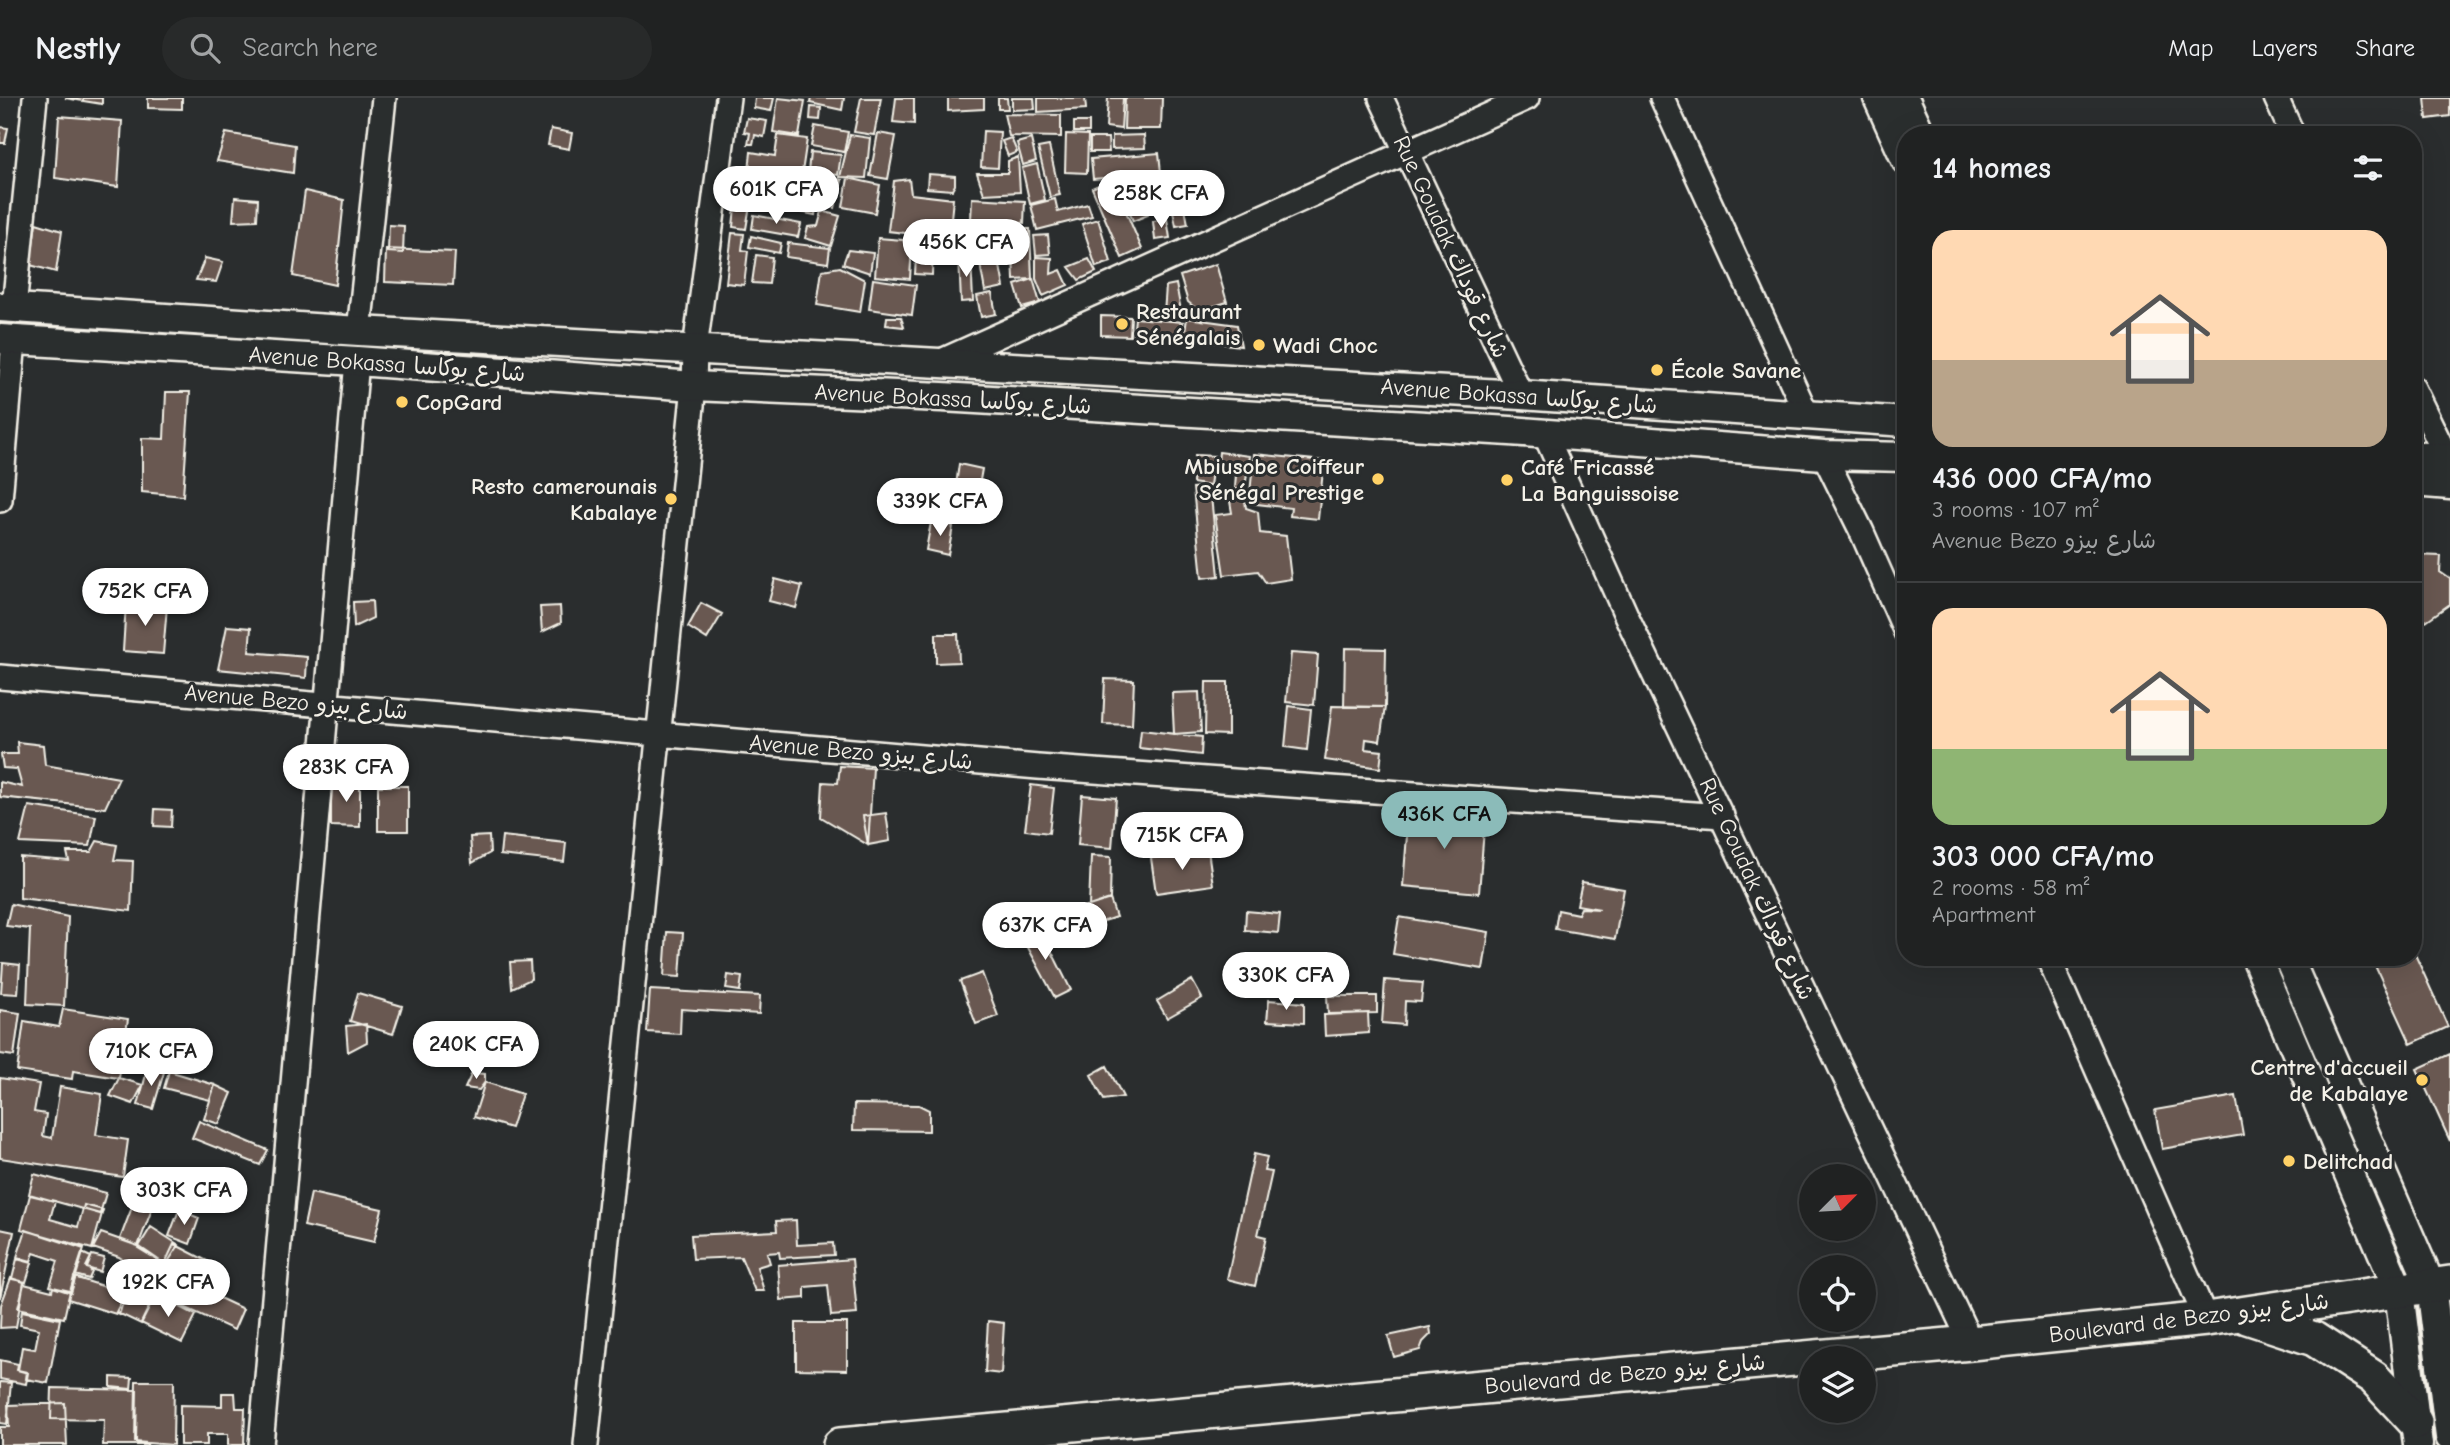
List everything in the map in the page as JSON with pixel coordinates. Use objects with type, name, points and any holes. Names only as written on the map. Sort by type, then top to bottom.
[{"type":"main road","name":"Boulevard de Bezo شارع بيزو","points":[[840,1445],[2206,1320],[2427,1287]]},
{"type":"main road","points":[[2241,1315],[2314,1339],[2374,1378],[2417,1434]]},
{"type":"street","points":[[7,308],[35,98]]},
{"type":"street","points":[[359,331],[384,98]]},
{"type":"street","points":[[586,1445],[694,386],[695,349],[728,98]]},
{"type":"street","name":"Rue Goudak شارع قوداك","points":[[1381,98],[1521,395]]},
{"type":"street","points":[[934,364],[1527,98]]},
{"type":"street","points":[[1662,98],[1807,415]]},
{"type":"street","points":[[1878,98],[1897,140]]},
{"type":"street","points":[[1904,98],[1917,126]]},
{"type":"street","points":[[2276,98],[2289,126]]},
{"type":"street","name":"Avenue Bokassa شارع بوكاسا","points":[[7,308],[359,331],[1521,395],[1897,421]]},
{"type":"street","points":[[0,500],[7,340]]},
{"type":"street","name":"Avenue Bokassa شارع بوكاسا","points":[[7,340],[357,361],[694,386],[942,397],[1545,434],[1824,455],[1897,457]]},
{"type":"street","points":[[261,1445],[357,361]]},
{"type":"street","points":[[2422,408],[2449,467]]},
{"type":"street","name":"Rue Goudak شارع قوداك","points":[[1545,434],[1626,615],[1971,1343]]},
{"type":"street","points":[[1824,455],[1897,612]]},
{"type":"street","points":[[2422,459],[2449,467]]},
{"type":"street","points":[[2422,478],[2449,467]]},
{"type":"street","name":"Avenue Bezo شارع بيزو","points":[[0,677],[1038,767],[1722,816]]},
{"type":"street","points":[[2052,966],[2206,1320]]},
{"type":"street","points":[[2261,966],[2427,1287],[2417,1434]]},
{"type":"street","points":[[2292,966],[2427,1287],[2450,1437]]},
{"type":"building","points":[[65,98],[102,98],[102,104]]},
{"type":"building","points":[[148,98],[182,98],[182,109],[148,108]]},
{"type":"building","points":[[755,98],[774,98],[771,111],[754,108]]},
{"type":"building","points":[[778,98],[805,101],[799,136],[773,132]]},
{"type":"building","points":[[811,98],[844,98],[842,110],[810,103]]},
{"type":"building","points":[[861,98],[881,98],[874,135],[854,132]]},
{"type":"building","points":[[896,98],[914,98],[914,124],[893,122]]},
{"type":"building","points":[[948,98],[984,98],[984,109],[948,111]]},
{"type":"building","points":[[998,98],[1007,98],[1008,109],[998,109]]},
{"type":"building","points":[[1012,98],[1034,98],[1035,109],[1012,110]]},
{"type":"building","points":[[1038,98],[1085,98],[1086,109],[1038,112]]},
{"type":"building","points":[[1108,98],[1123,98],[1121,129],[1106,127]]},
{"type":"building","points":[[1125,98],[1162,98],[1161,129],[1124,129]]},
{"type":"building","points":[[2425,98],[2450,98],[2450,116],[2427,119]]},
{"type":"building","points":[[811,107],[821,108],[820,120],[810,119]]},
{"type":"building","points":[[1004,114],[1061,115],[1061,137],[1009,136]]},
{"type":"building","points":[[59,116],[122,121],[118,187],[55,178]]},
{"type":"building","points":[[747,118],[767,121],[764,137],[755,135],[753,144],[748,144],[750,133],[744,132]]},
{"type":"building","points":[[1074,122],[1089,122],[1089,132],[1074,132]]},
{"type":"building","points":[[815,126],[848,132],[844,152],[811,146]]},
{"type":"building","points":[[0,127],[8,128],[5,143],[0,143]]},
{"type":"building","points":[[551,129],[572,133],[569,149],[548,145]]},
{"type":"building","points":[[983,131],[1000,132],[998,168],[981,167]]},
{"type":"building","points":[[226,133],[295,145],[293,173],[217,161]]},
{"type":"building","points":[[878,133],[896,136],[888,179],[870,176]]},
{"type":"building","points":[[1066,134],[1088,135],[1087,173],[1065,172]]},
{"type":"building","points":[[778,135],[807,139],[801,179],[749,171],[751,152],[775,156]]},
{"type":"building","points":[[850,135],[870,138],[866,178],[840,177]]},
{"type":"building","points":[[1144,135],[1145,148],[1112,149],[1112,136]]},
{"type":"building","points":[[1011,138],[1017,152],[1008,156],[1002,141]]},
{"type":"building","points":[[1090,138],[1108,138],[1109,152],[1090,152]]},
{"type":"building","points":[[1031,139],[1036,161],[1023,165],[1017,143]]},
{"type":"building","points":[[1049,146],[1060,195],[1050,197],[1038,148]]},
{"type":"building","points":[[810,152],[841,155],[838,175],[808,172]]},
{"type":"building","points":[[1159,153],[1161,173],[1093,179],[1091,159]]},
{"type":"building","points":[[1018,157],[1020,192],[984,194],[977,173],[1008,173],[1008,161]]},
{"type":"building","points":[[1037,164],[1045,200],[1030,204],[1022,168]]},
{"type":"building","points":[[928,174],[955,176],[955,185],[952,190],[927,188]]},
{"type":"building","points":[[750,176],[801,181],[800,195],[749,191]]},
{"type":"building","points":[[806,177],[821,180],[815,215],[800,212]]},
{"type":"building","points":[[828,177],[842,180],[835,208],[822,204]]},
{"type":"building","points":[[848,178],[880,185],[875,213],[843,207]]},
{"type":"building","points":[[909,179],[911,194],[953,199],[949,238],[888,231],[894,181]]},
{"type":"building","points":[[1112,179],[1142,249],[1122,258],[1092,188]]},
{"type":"building","points":[[1134,181],[1148,215],[1133,221],[1120,187]]},
{"type":"building","points":[[305,191],[344,200],[335,285],[293,276]]},
{"type":"building","points":[[768,194],[799,199],[798,211],[766,206]]},
{"type":"building","points":[[235,197],[258,199],[257,220],[233,221]]},
{"type":"building","points":[[736,197],[751,199],[746,229],[733,227]]},
{"type":"building","points":[[972,198],[1025,201],[1024,223],[971,220]]},
{"type":"building","points":[[1183,198],[1188,224],[1176,226],[1171,201]]},
{"type":"building","points":[[1055,199],[1058,212],[1088,204],[1092,216],[1037,230],[1031,205]]},
{"type":"building","points":[[822,211],[840,216],[831,246],[805,238],[808,227],[818,226]]},
{"type":"building","points":[[754,215],[801,224],[798,237],[752,229]]},
{"type":"building","points":[[1098,219],[1111,262],[1096,267],[1082,224]]},
{"type":"building","points":[[1167,219],[1170,238],[1155,240],[1153,221]]},
{"type":"building","points":[[36,223],[62,231],[56,272],[30,265]]},
{"type":"building","points":[[389,225],[404,226],[403,253],[388,252]]},
{"type":"building","points":[[1012,229],[1030,229],[1032,279],[1014,280]]},
{"type":"building","points":[[732,233],[744,234],[742,250],[748,251],[744,285],[726,283]]},
{"type":"building","points":[[1048,235],[1050,254],[1036,255],[1034,236]]},
{"type":"building","points":[[751,236],[781,243],[779,253],[749,247]]},
{"type":"building","points":[[878,238],[903,240],[912,244],[910,279],[875,276]]},
{"type":"building","points":[[788,243],[830,248],[828,263],[786,257]]},
{"type":"building","points":[[917,243],[933,247],[932,275],[915,274]]},
{"type":"building","points":[[386,249],[455,252],[453,285],[385,282]]},
{"type":"building","points":[[848,250],[873,253],[870,273],[843,264]]},
{"type":"building","points":[[997,250],[1004,287],[985,291],[978,253]]},
{"type":"building","points":[[756,255],[772,257],[769,284],[752,283]]},
{"type":"building","points":[[971,256],[973,301],[961,302],[959,257]]},
{"type":"building","points":[[1036,257],[1052,258],[1051,274],[1061,270],[1068,285],[1043,296],[1036,279]]},
{"type":"building","points":[[205,258],[223,262],[216,282],[196,280]]},
{"type":"building","points":[[1089,259],[1096,272],[1079,280],[1069,267]]},
{"type":"building","points":[[1216,264],[1227,302],[1199,311],[1188,302],[1180,276]]},
{"type":"building","points":[[840,267],[865,280],[860,312],[817,305],[822,270]]},
{"type":"building","points":[[873,279],[916,285],[912,315],[869,309]]},
{"type":"building","points":[[1033,279],[1040,303],[1022,308],[1015,285]]},
{"type":"building","points":[[1176,284],[1182,316],[1164,314],[1166,286]]},
{"type":"building","points":[[992,293],[996,314],[981,317],[977,296]]},
{"type":"building","points":[[1101,316],[1131,317],[1130,336],[1101,335]]},
{"type":"building","points":[[887,317],[901,317],[904,327],[886,325]]},
{"type":"building","points":[[1135,318],[1183,322],[1180,342],[1133,338]]},
{"type":"building","points":[[1187,318],[1237,325],[1241,346],[1184,339]]},
{"type":"building","points":[[166,392],[190,392],[183,496],[142,492],[142,438],[164,439]]},
{"type":"building","points":[[1219,452],[1250,456],[1244,493],[1235,488],[1236,474],[1217,472]]},
{"type":"building","points":[[1254,454],[1324,461],[1318,519],[1290,516],[1291,508],[1249,503]]},
{"type":"building","points":[[1195,455],[1214,456],[1210,486],[1193,483]]},
{"type":"building","points":[[959,464],[982,469],[977,497],[955,492]]},
{"type":"building","points":[[1210,486],[1219,576],[1202,578],[1193,488]]},
{"type":"building","points":[[1244,493],[1246,508],[1258,512],[1260,533],[1286,536],[1291,579],[1266,583],[1258,571],[1224,575],[1215,515],[1232,513],[1229,495]]},
{"type":"building","points":[[931,522],[953,526],[948,555],[926,550]]},
{"type":"building","points":[[2422,555],[2441,556],[2440,572],[2450,579],[2450,604],[2426,621],[2422,620]]},
{"type":"building","points":[[775,579],[802,586],[796,608],[769,601]]},
{"type":"building","points":[[372,601],[373,618],[354,627],[353,602]]},
{"type":"building","points":[[126,603],[167,606],[163,654],[123,651]]},
{"type":"building","points":[[701,603],[722,614],[707,639],[688,627]]},
{"type":"building","points":[[560,606],[561,623],[542,632],[540,607]]},
{"type":"building","points":[[227,626],[251,628],[249,652],[307,657],[306,678],[218,669]]},
{"type":"building","points":[[936,634],[958,634],[959,662],[936,663]]},
{"type":"building","points":[[1345,648],[1386,649],[1385,707],[1344,707]]},
{"type":"building","points":[[1291,653],[1318,655],[1314,705],[1286,702]]},
{"type":"building","points":[[1105,679],[1134,680],[1132,725],[1103,724]]},
{"type":"building","points":[[1206,682],[1228,682],[1228,735],[1205,734]]},
{"type":"building","points":[[1199,692],[1201,732],[1174,734],[1172,693]]},
{"type":"building","points":[[1289,706],[1311,709],[1307,750],[1285,747]]},
{"type":"building","points":[[1332,706],[1385,707],[1380,741],[1366,739],[1365,749],[1382,751],[1380,768],[1325,760]]},
{"type":"building","points":[[1141,730],[1202,737],[1201,755],[1139,748]]},
{"type":"building","points":[[17,742],[43,745],[45,765],[119,778],[105,808],[0,797],[0,782],[22,787],[17,769],[3,768],[1,754],[18,754]]},
{"type":"building","points":[[840,766],[873,768],[868,845],[821,817],[823,782],[838,783]]},
{"type":"building","points":[[331,781],[360,781],[360,827],[331,826]]},
{"type":"building","points":[[1031,785],[1054,788],[1049,833],[1025,830]]},
{"type":"building","points":[[378,786],[408,786],[408,831],[378,831]]},
{"type":"building","points":[[1082,795],[1116,798],[1112,848],[1078,845]]},
{"type":"building","points":[[29,806],[96,816],[90,846],[20,843]]},
{"type":"building","points":[[155,809],[172,810],[171,827],[154,826]]},
{"type":"building","points":[[1409,810],[1485,816],[1479,893],[1403,886]]},
{"type":"building","points":[[886,813],[890,841],[868,845],[863,816]]},
{"type":"building","points":[[1157,813],[1181,814],[1180,846],[1155,844]]},
{"type":"building","points":[[489,836],[490,853],[472,863],[470,837]]},
{"type":"building","points":[[502,836],[566,843],[564,862],[500,855]]},
{"type":"building","points":[[97,841],[117,845],[114,860],[133,861],[131,911],[20,898],[20,857],[69,861],[67,852],[91,852]]},
{"type":"building","points":[[1208,850],[1213,885],[1156,893],[1151,858]]},
{"type":"building","points":[[1091,856],[1111,857],[1110,899],[1089,906]]},
{"type":"building","points":[[1582,882],[1624,889],[1615,939],[1555,929],[1558,910],[1578,914],[1581,908],[1600,909],[1577,905]]},
{"type":"building","points":[[1110,899],[1116,917],[1077,930],[1071,912]]},
{"type":"building","points":[[11,904],[68,917],[64,1006],[27,1004],[30,929],[6,926]]},
{"type":"building","points":[[1246,911],[1280,914],[1278,933],[1245,930]]},
{"type":"building","points":[[1399,917],[1489,932],[1483,969],[1393,954]]},
{"type":"building","points":[[1029,924],[1038,943],[1046,940],[1071,990],[1055,998],[1017,927]]},
{"type":"building","points":[[667,932],[683,933],[680,977],[664,976]]},
{"type":"building","points":[[530,961],[531,979],[512,988],[510,962]]},
{"type":"building","points":[[1312,961],[1336,963],[1333,993],[1309,990]]},
{"type":"building","points":[[3,963],[20,965],[18,994],[1,993]]},
{"type":"building","points":[[2375,966],[2420,966],[2448,1027],[2411,1044]]},
{"type":"building","points":[[982,973],[998,1016],[976,1024],[960,981]]},
{"type":"building","points":[[728,975],[742,977],[740,991],[726,989]]},
{"type":"building","points":[[1192,980],[1202,998],[1167,1018],[1157,1001]]},
{"type":"building","points":[[1385,980],[1423,983],[1421,1002],[1405,1001],[1404,1025],[1382,1023]]},
{"type":"building","points":[[650,990],[760,996],[759,1014],[681,1009],[680,1034],[647,1032]]},
{"type":"building","points":[[358,993],[402,1006],[393,1034],[350,1021]]},
{"type":"building","points":[[1327,996],[1377,996],[1377,1013],[1328,1014]]},
{"type":"building","points":[[1269,1000],[1304,1003],[1304,1023],[1267,1021]]},
{"type":"building","points":[[63,1009],[128,1019],[119,1078],[73,1071],[72,1079],[17,1071],[24,1021],[59,1027]]},
{"type":"building","points":[[0,1010],[20,1013],[14,1056],[0,1054]]},
{"type":"building","points":[[1368,1013],[1369,1033],[1325,1036],[1324,1015]]},
{"type":"building","points":[[366,1024],[367,1042],[348,1052],[346,1026]]},
{"type":"building","points":[[2450,1054],[2450,1141],[2417,1069]]},
{"type":"building","points":[[1107,1066],[1123,1097],[1104,1100],[1091,1075]]},
{"type":"building","points":[[148,1067],[164,1072],[153,1109],[138,1105]]},
{"type":"building","points":[[169,1071],[215,1085],[210,1100],[164,1088]]},
{"type":"building","points":[[472,1073],[485,1074],[485,1082],[479,1090],[465,1088]]},
{"type":"building","points":[[0,1078],[39,1084],[34,1112],[46,1114],[43,1136],[52,1138],[60,1087],[102,1094],[96,1135],[128,1140],[123,1177],[0,1158]]},
{"type":"building","points":[[119,1078],[143,1085],[133,1104],[110,1096]]},
{"type":"building","points":[[485,1082],[522,1094],[511,1128],[474,1117]]},
{"type":"building","points":[[215,1085],[232,1093],[219,1124],[204,1119]]},
{"type":"building","points":[[2236,1096],[2243,1135],[2162,1149],[2155,1110]]},
{"type":"building","points":[[854,1104],[919,1105],[929,1110],[929,1131],[853,1130]]},
{"type":"building","points":[[199,1121],[268,1150],[260,1165],[192,1138]]},
{"type":"building","points":[[1254,1154],[1267,1157],[1264,1171],[1272,1172],[1258,1235],[1266,1237],[1255,1286],[1227,1279]]},
{"type":"building","points":[[143,1171],[191,1190],[183,1211],[135,1192]]},
{"type":"building","points":[[34,1174],[106,1193],[100,1214],[29,1194]]},
{"type":"building","points":[[311,1193],[382,1209],[374,1242],[304,1226]]},
{"type":"building","points":[[137,1194],[155,1201],[138,1246],[120,1239]]},
{"type":"building","points":[[30,1195],[55,1201],[50,1219],[78,1227],[84,1205],[103,1210],[92,1249],[21,1229]]},
{"type":"building","points":[[179,1210],[199,1218],[190,1244],[169,1236]]},
{"type":"building","points":[[796,1220],[797,1245],[833,1243],[834,1255],[780,1258],[779,1252],[767,1253],[770,1263],[757,1267],[764,1291],[755,1291],[741,1257],[693,1259],[691,1235],[777,1231],[776,1221]]},
{"type":"building","points":[[151,1227],[179,1245],[166,1265],[138,1248]]},
{"type":"building","points":[[0,1229],[14,1232],[0,1298]]},
{"type":"building","points":[[26,1230],[84,1249],[71,1293],[50,1286],[58,1261],[34,1253],[31,1261],[17,1257]]},
{"type":"building","points":[[101,1233],[138,1246],[166,1265],[155,1283],[119,1257],[93,1248]]},
{"type":"building","points":[[174,1244],[209,1262],[198,1284],[184,1276],[171,1303],[151,1293]]},
{"type":"building","points":[[82,1253],[91,1257],[86,1267],[92,1272],[89,1279],[75,1275]]},
{"type":"building","points":[[92,1255],[104,1258],[100,1272],[87,1268]]},
{"type":"building","points":[[17,1259],[32,1263],[26,1282],[12,1279]]},
{"type":"building","points":[[852,1259],[857,1314],[831,1316],[828,1285],[805,1287],[805,1298],[781,1300],[778,1265]]},
{"type":"building","points":[[135,1274],[160,1287],[141,1324],[116,1312]]},
{"type":"building","points":[[74,1277],[115,1290],[123,1279],[129,1284],[119,1315],[68,1299]]},
{"type":"building","points":[[11,1278],[24,1282],[16,1327],[0,1328],[1,1305]]},
{"type":"building","points":[[181,1280],[243,1309],[234,1330],[171,1301]]},
{"type":"building","points":[[24,1284],[52,1291],[53,1287],[70,1291],[64,1318],[18,1308]]},
{"type":"building","points":[[155,1294],[196,1315],[182,1343],[141,1323]]},
{"type":"building","points":[[22,1311],[60,1319],[48,1383],[26,1379],[27,1372],[18,1370],[22,1347],[35,1349],[39,1329],[20,1325]]},
{"type":"building","points":[[988,1321],[1004,1323],[1001,1374],[985,1372]]},
{"type":"building","points":[[796,1323],[847,1323],[847,1370],[796,1369]]},
{"type":"building","points":[[1430,1327],[1431,1334],[1420,1350],[1394,1357],[1388,1336]]},
{"type":"building","points":[[0,1360],[18,1364],[17,1370],[28,1373],[26,1384],[0,1379]]},
{"type":"building","points":[[111,1377],[132,1378],[131,1389],[111,1387]]},
{"type":"building","points":[[136,1381],[174,1381],[173,1445],[135,1442]]},
{"type":"building","points":[[0,1382],[11,1383],[7,1424],[0,1423]]},
{"type":"building","points":[[52,1388],[137,1390],[136,1443],[148,1445],[103,1445],[104,1420],[51,1419]]},
{"type":"building","points":[[222,1393],[235,1393],[236,1408],[245,1408],[244,1445],[228,1445],[228,1434],[207,1434],[207,1445],[180,1445],[180,1405],[222,1406]]},
{"type":"building","points":[[65,1403],[67,1445],[0,1445],[0,1427],[9,1427],[8,1405]]},
{"type":"place","name":"Restaurant Sénégalais","points":[[1122,324]]},
{"type":"place","name":"Wadi Choc","points":[[1259,345]]},
{"type":"place","name":"École Savane","points":[[1657,370]]},
{"type":"place","name":"CopGard","points":[[402,402]]},
{"type":"place","name":"Mbiusobe Coiffeur Sénégal Prestige","points":[[1378,479]]},
{"type":"place","name":"Café Fricassé La Banguissoise","points":[[1507,480]]},
{"type":"place","name":"Resto camerounais Kabalaye","points":[[671,499]]},
{"type":"place","name":"Centre d'accueil de Kabalaye","points":[[2422,1080]]},
{"type":"place","name":"Delitchad","points":[[2289,1161]]}]
